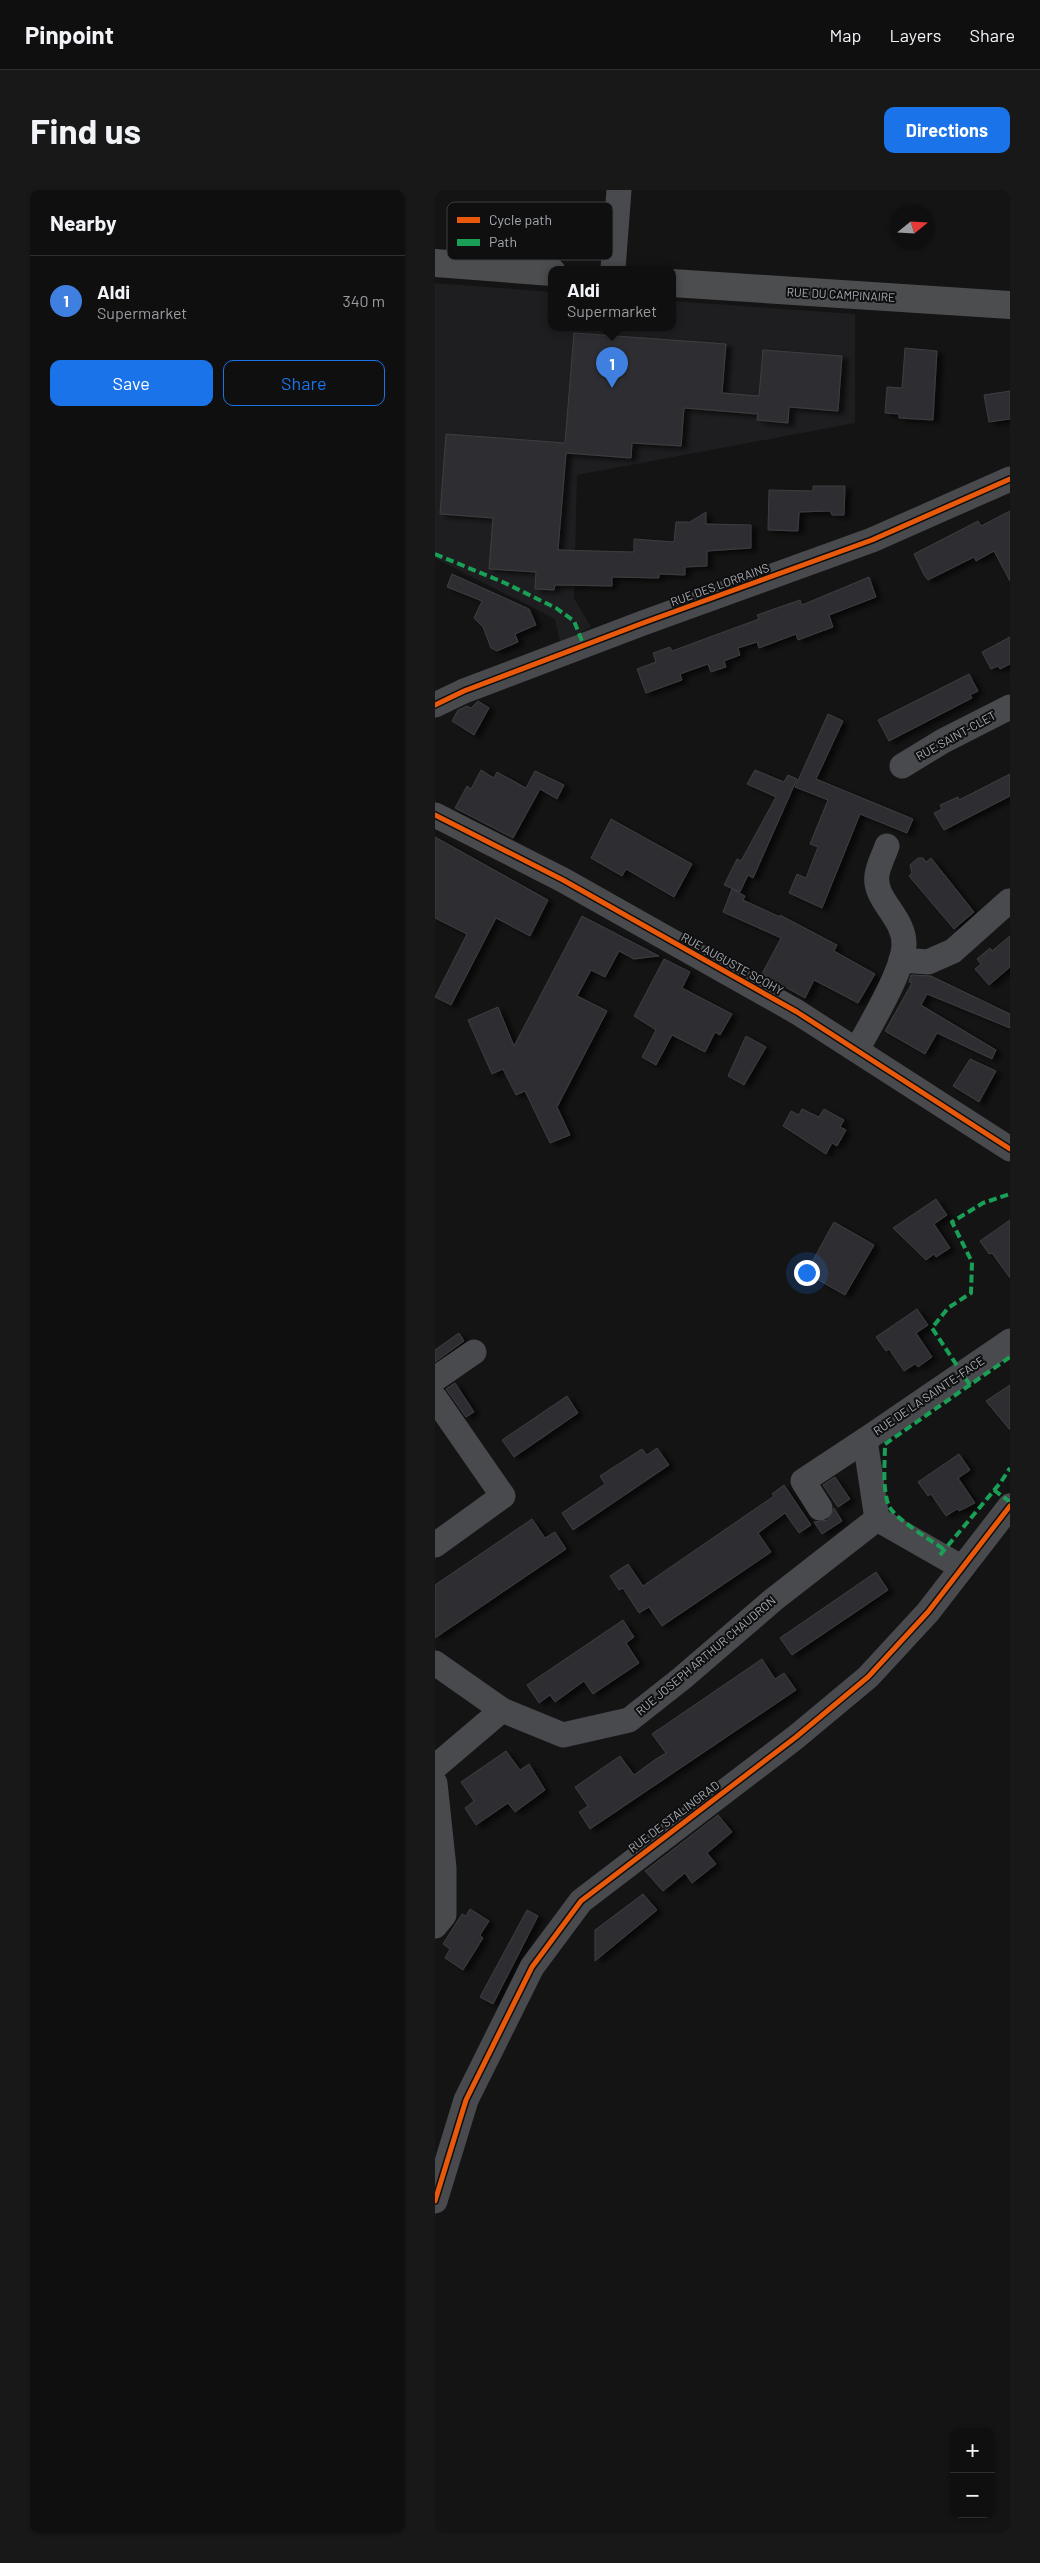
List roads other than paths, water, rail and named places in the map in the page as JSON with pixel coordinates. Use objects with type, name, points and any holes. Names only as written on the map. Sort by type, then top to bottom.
[{"type":"main road","points":[[435,263],[548,272]]},
{"type":"main road","name":"RUE DU CAMPINAIRE","points":[[676,283],[1010,305]]},
{"type":"street","points":[[613,266],[619,190]]},
{"type":"street","name":"RUE DES LORRAINS","points":[[435,705],[464,691],[643,623],[871,540],[1010,479]]},
{"type":"street","name":"RUE SAINT-CLET","points":[[902,766],[943,741],[1010,707]]},
{"type":"street","name":"RUE AUGUSTE SCOHY","points":[[435,814],[563,880],[797,1012],[1010,1149]]},
{"type":"street","points":[[857,1050],[901,960],[904,946],[903,930],[897,917],[878,889],[877,876],[887,846]]},
{"type":"street","points":[[901,960],[928,962],[953,951],[1009,902]]},
{"type":"street","name":"RUE DE LA SAINTE-FACE","points":[[877,1519],[865,1440],[1010,1341]]},
{"type":"street","points":[[435,1379],[475,1352]]},
{"type":"street","points":[[435,1398],[503,1496],[435,1545]]},
{"type":"street","points":[[820,1508],[803,1481],[865,1440]]},
{"type":"street","name":"RUE DE STALINGRAD","points":[[435,2201],[466,2100],[532,1967],[581,1901],[796,1737],[868,1677],[928,1612],[1010,1506]]},
{"type":"street","points":[[877,1519],[961,1567]]},
{"type":"street","name":"RUE JOSEPH ARTHUR CHAUDRON","points":[[435,1664],[502,1710],[563,1735],[629,1720],[681,1679],[773,1600],[877,1519]]},
{"type":"street","points":[[435,1767],[502,1710]]},
{"type":"street","points":[[435,1784],[444,1868],[444,1915],[435,1926]]},
{"type":"place","name":"Aldi","points":[[612,388]]}]
